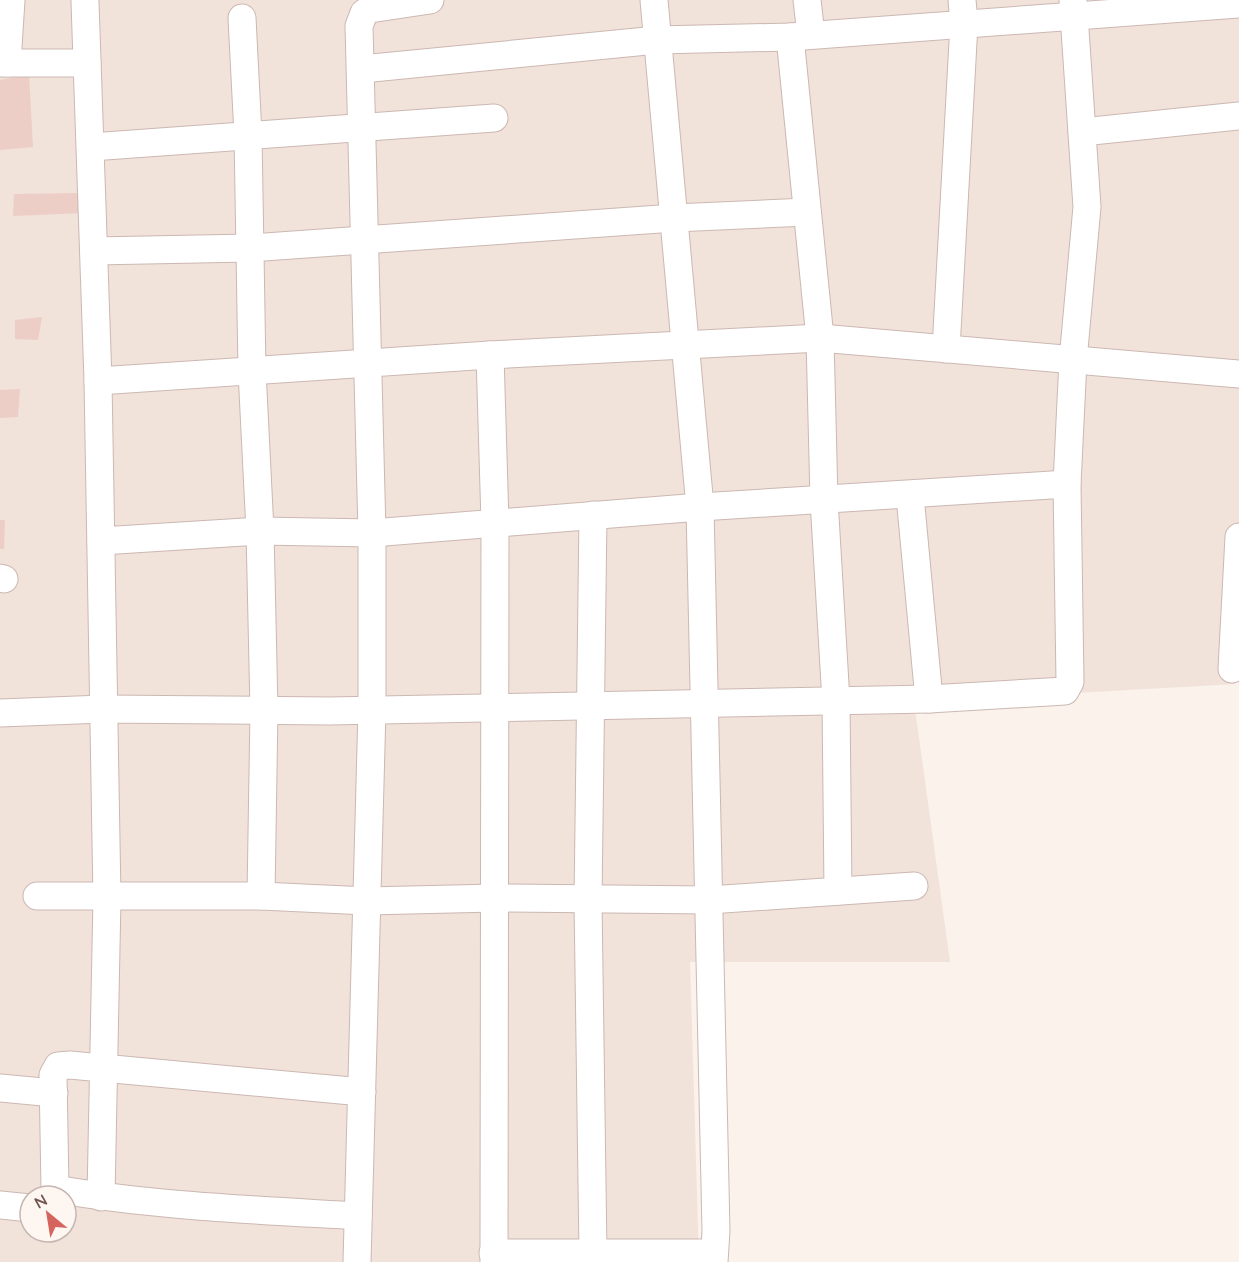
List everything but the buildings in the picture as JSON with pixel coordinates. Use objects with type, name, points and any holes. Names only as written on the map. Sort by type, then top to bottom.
[{"type":"street","points":[[11,0],[3,63],[87,63]]},
{"type":"street","points":[[357,1262],[372,710],[372,533],[362,69],[359,26],[364,13],[370,9],[430,0]]},
{"type":"street","points":[[490,356],[495,522],[493,1257],[593,1253],[714,1258],[700,507],[654,0]]},
{"type":"street","points":[[807,0],[800,36],[807,212],[820,338],[824,500],[836,701],[838,891]]},
{"type":"street","points":[[85,2],[98,381],[107,898],[102,1197]]},
{"type":"street","points":[[362,69],[657,40],[800,36],[963,12],[1239,4]]},
{"type":"street","points":[[0,713],[103,709],[372,710],[836,701],[1062,692],[1070,682],[1067,484],[1073,360],[1087,207],[1074,7]]},
{"type":"street","points":[[946,349],[963,12]]},
{"type":"street","points":[[242,18],[248,135],[252,371],[260,531],[264,710],[261,896]]},
{"type":"street","points":[[1083,132],[1239,116]]},
{"type":"street","points":[[91,147],[494,118]]},
{"type":"street","points":[[94,251],[250,249],[674,218],[807,212]]},
{"type":"street","points":[[98,381],[820,338],[1239,374]]},
{"type":"street","points":[[101,541],[260,531],[372,533],[700,507],[910,496],[1067,484]]},
{"type":"street","points":[[910,496],[929,699]]},
{"type":"street","points":[[593,515],[588,901],[593,1253]]},
{"type":"street","points":[[1232,669],[1239,537]]},
{"type":"street","points":[[37,896],[107,898],[261,896],[367,901],[495,898],[588,901],[709,900],[914,886]]},
{"type":"street","points":[[54,1184],[53,1075],[58,1066],[362,1092]]},
{"type":"street","points":[[0,1088],[54,1093]]},
{"type":"street","points":[[78,1194],[358,1216]]},
{"type":"street","points":[[0,1205],[18,1207]]},
{"type":"shaded area","points":[[0,0],[1239,0],[1239,674],[1235,684],[914,702],[950,962],[690,962],[699,1262],[0,1262]]}]
